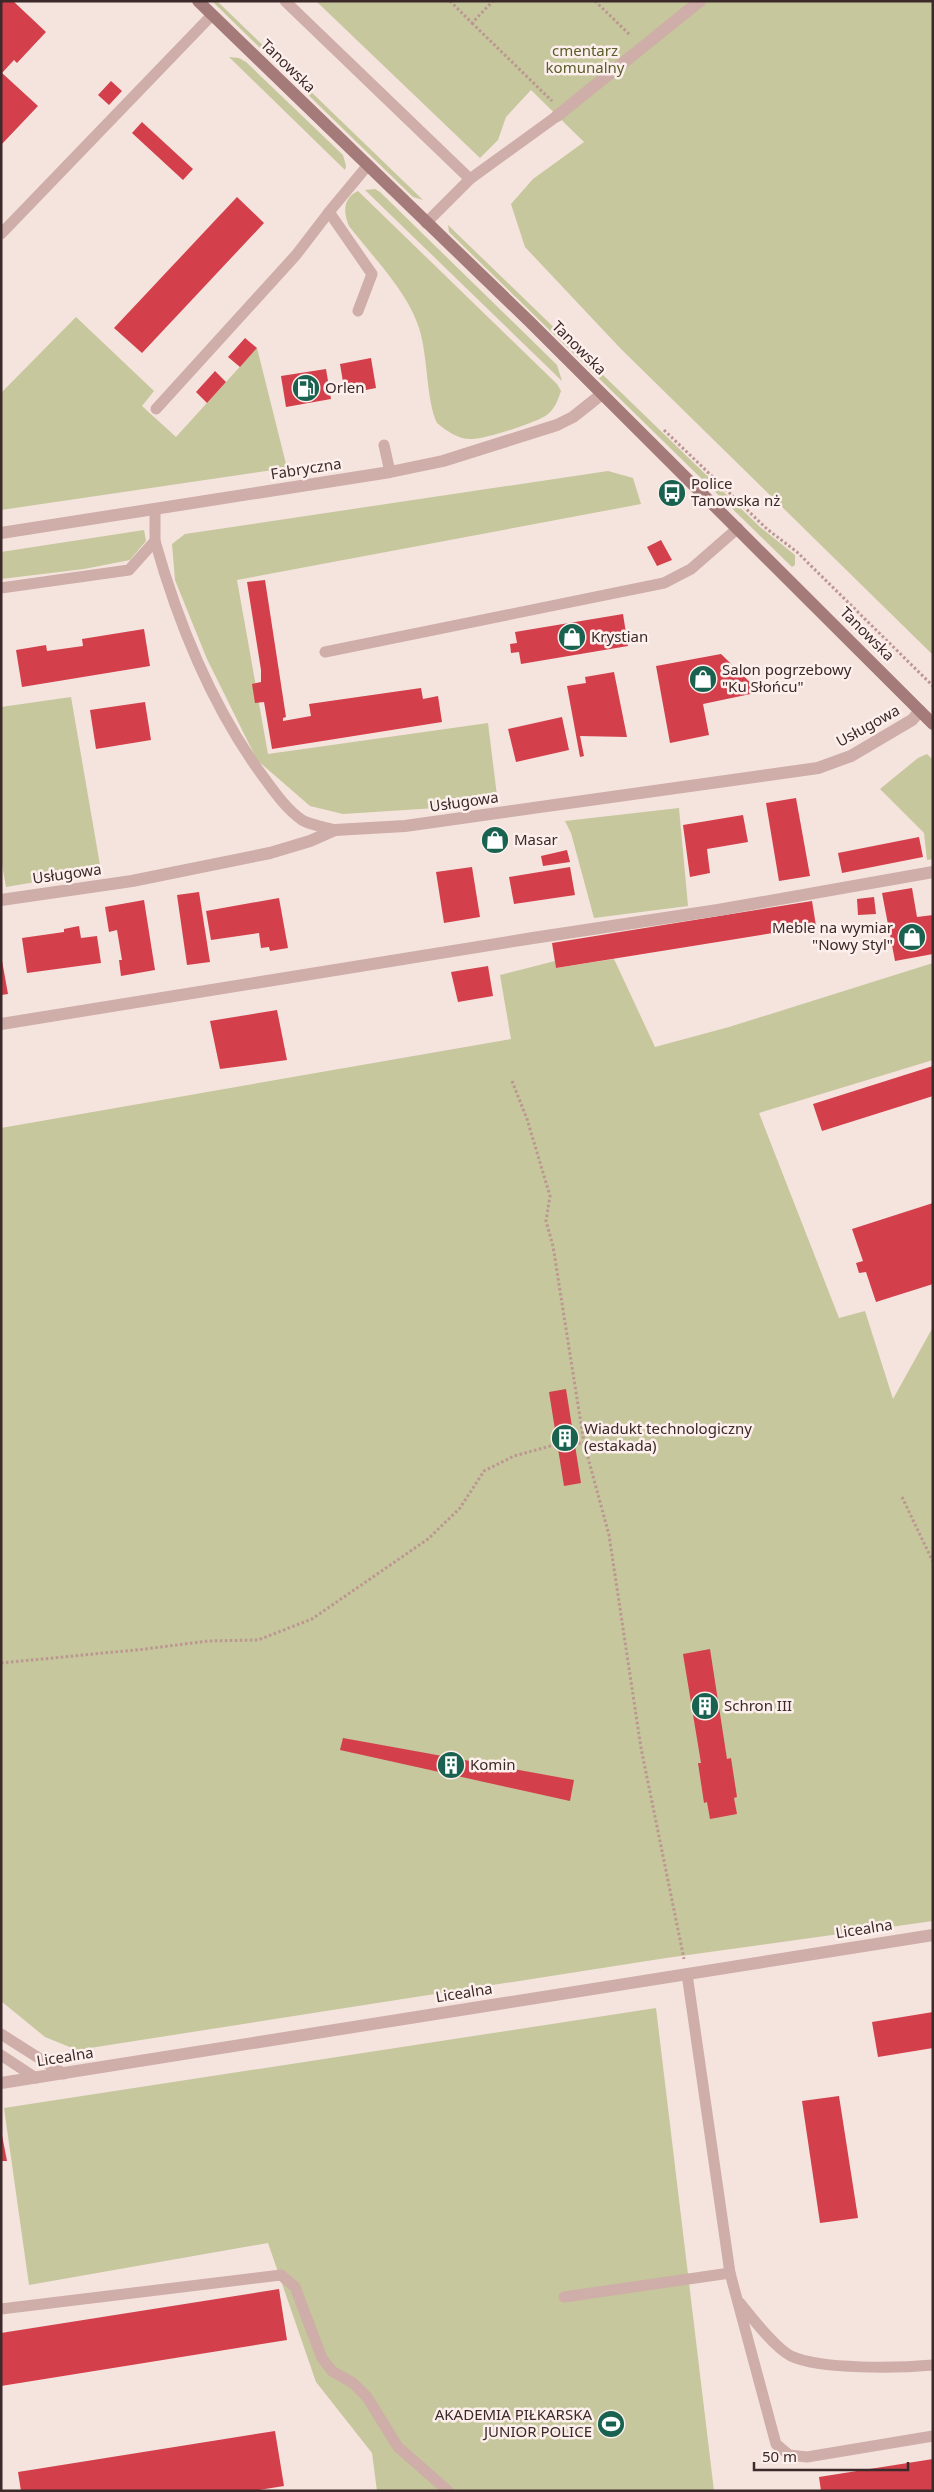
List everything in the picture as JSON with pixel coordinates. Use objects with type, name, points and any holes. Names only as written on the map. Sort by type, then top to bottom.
[{"type":"main road","name":"Tanowska","points":[[198,1],[602,394],[933,724]]},
{"type":"street","points":[[560,113],[700,1]]},
{"type":"street","name":"Fabryczna","points":[[1,533],[155,510],[444,462],[557,425],[586,408],[602,394]]},
{"type":"street","name":"Usługowa","points":[[1,900],[132,881],[270,853],[310,842],[335,830],[405,826],[818,768],[851,756],[912,720],[920,712]]},
{"type":"street","points":[[1,1024],[718,910],[933,872]]},
{"type":"street","name":"Licealna","points":[[1,2083],[933,1935]]},
{"type":"lane","points":[[285,1],[470,180]]},
{"type":"lane","points":[[1,234],[212,15]]},
{"type":"lane","points":[[426,223],[470,180],[560,113]]},
{"type":"lane","points":[[156,409],[296,255],[328,212],[368,166]]},
{"type":"lane","points":[[328,212],[372,274],[358,311]]},
{"type":"lane","points":[[384,445],[390,472]]},
{"type":"lane","points":[[155,510],[155,541],[169,592],[196,660],[237,741],[275,792],[303,820],[335,830]]},
{"type":"lane","points":[[325,652],[664,583],[691,569],[738,528]]},
{"type":"lane","points":[[1,588],[129,570],[155,541]]},
{"type":"lane","points":[[687,1974],[730,2273],[776,2444],[789,2456],[807,2457],[933,2436]]},
{"type":"lane","points":[[1,2034],[64,2074]]},
{"type":"lane","points":[[1,2056],[36,2078]]},
{"type":"lane","points":[[564,2297],[730,2273]]},
{"type":"lane","points":[[1,2309],[281,2274],[295,2287],[322,2358],[332,2372],[353,2382],[367,2397],[398,2447],[448,2491]]},
{"type":"lane","points":[[737,2300],[766,2333],[791,2356],[829,2365],[908,2367],[933,2365]]},
{"type":"path","points":[[450,1],[560,113]]},
{"type":"path","points":[[472,23],[493,1]]},
{"type":"path","points":[[595,1],[642,46]]},
{"type":"path","points":[[660,425],[767,529],[797,552],[933,686]]},
{"type":"path","points":[[512,1081],[527,1119],[550,1196],[546,1221],[553,1246],[584,1443],[609,1535],[641,1748],[687,1974]]},
{"type":"path","points":[[1,1663],[144,1650],[208,1641],[258,1640],[312,1619],[428,1539],[460,1508],[484,1471],[514,1456],[554,1445],[584,1443]]},
{"type":"path","points":[[902,1497],[933,1562]]},
{"type":"green space","points":[[212,1],[217,1],[423,200],[413,197]]},
{"type":"green space","name":"cmentarz komunalny","points":[[316,1],[933,1],[933,655],[621,349],[525,247],[511,204],[533,179],[584,142],[531,90],[506,117],[498,140],[480,158]]},
{"type":"green space","points":[[229,57],[239,58],[246,62],[343,155],[346,166],[345,170]]},
{"type":"green space","points":[[375,189],[557,365],[562,381],[365,190]]},
{"type":"green space","points":[[358,191],[557,384],[561,391],[548,414],[523,426],[477,439],[466,439],[457,436],[448,432],[437,423],[431,402],[422,339],[414,315],[398,288],[347,221],[345,211],[347,201],[349,197]]},
{"type":"green space","points":[[448,225],[760,527],[795,555],[795,565],[792,567],[449,232]]},
{"type":"green space","points":[[76,317],[154,391],[142,406],[176,437],[257,348],[287,468],[1,510],[1,393]]},
{"type":"green space","points":[[608,471],[633,478],[641,504],[237,580],[268,754],[488,723],[498,804],[343,814],[310,806],[257,760],[207,659],[175,580],[172,544],[185,534]]},
{"type":"green space","points":[[144,530],[146,541],[130,560],[84,569],[1,579],[1,552]]},
{"type":"green space","points":[[71,697],[101,871],[6,887],[1,859],[1,707]]},
{"type":"green space","points":[[927,754],[933,760],[933,859],[927,860],[924,833],[880,789],[918,758]]},
{"type":"green space","points":[[679,808],[688,906],[594,918],[571,833],[565,821]]},
{"type":"green space","points":[[614,959],[655,1047],[729,1027],[933,963],[933,1060],[759,1113],[839,1318],[865,1311],[893,1399],[933,1327],[933,1921],[666,1958],[77,2050],[45,2037],[1,2001],[1,1128],[511,1039],[500,975],[555,961],[556,968]]},
{"type":"green space","points":[[656,2008],[714,2491],[377,2491],[372,2453],[316,2382],[268,2243],[29,2285],[4,2108]]},
{"type":"building","points":[[1,1],[13,1],[46,32],[17,63],[14,60],[2,73],[38,106],[1,145]]},
{"type":"building","points":[[111,81],[122,91],[109,105],[98,95]]},
{"type":"building","points":[[142,122],[193,169],[183,180],[132,133]]},
{"type":"building","points":[[237,197],[264,223],[142,353],[114,328]]},
{"type":"building","points":[[245,338],[257,348],[240,367],[228,357]]},
{"type":"building","points":[[371,358],[376,388],[345,394],[340,364]]},
{"type":"building","name":"Orlen","points":[[326,369],[331,399],[286,407],[281,376]]},
{"type":"building","points":[[215,371],[226,382],[207,403],[196,392]]},
{"type":"building","points":[[661,540],[672,560],[657,566],[647,547]]},
{"type":"building","points":[[265,580],[286,717],[283,718],[283,721],[311,716],[309,704],[421,688],[423,699],[438,696],[442,722],[272,749],[264,702],[255,703],[252,684],[261,682],[261,670],[247,582]]},
{"type":"building","name":"Krystian","points":[[623,614],[628,646],[521,664],[519,652],[511,653],[510,644],[517,643],[515,632]]},
{"type":"building","points":[[144,629],[150,666],[22,687],[16,650],[46,645],[47,651],[83,646],[82,639]]},
{"type":"building","name":"Salon pogrzebowy \"Ku Słońcu\"","points":[[721,654],[760,692],[703,704],[709,735],[670,743],[656,666]]},
{"type":"building","points":[[614,672],[627,737],[580,736],[584,756],[580,757],[567,686],[586,683],[585,677]]},
{"type":"building","points":[[145,702],[151,740],[96,749],[90,710]]},
{"type":"building","points":[[562,717],[569,750],[516,762],[508,729]]},
{"type":"building","points":[[796,798],[810,876],[779,881],[766,803]]},
{"type":"building","points":[[743,815],[748,842],[707,849],[710,873],[690,877],[683,825]]},
{"type":"building","points":[[919,837],[923,857],[842,873],[838,853]]},
{"type":"building","points":[[567,850],[570,862],[543,866],[541,856]]},
{"type":"building","points":[[472,867],[480,917],[444,923],[436,872]]},
{"type":"building","points":[[570,867],[575,895],[514,904],[509,877]]},
{"type":"building","name":"Meble na wymiar \"Nowy Styl\"","points":[[912,888],[917,917],[933,915],[933,954],[895,961],[882,893]]},
{"type":"building","points":[[199,892],[210,962],[187,965],[177,895]]},
{"type":"building","points":[[874,897],[876,914],[858,915],[857,899]]},
{"type":"building","points":[[279,898],[288,948],[270,951],[269,947],[261,948],[259,933],[211,940],[206,911]]},
{"type":"building","points":[[144,900],[155,970],[121,976],[119,960],[122,960],[117,930],[109,932],[105,907]]},
{"type":"building","points":[[812,901],[816,926],[556,968],[552,943]]},
{"type":"building","points":[[79,926],[81,938],[97,936],[101,963],[27,973],[22,938],[64,932],[64,929]]},
{"type":"building","points":[[1,955],[8,994],[1,995]]},
{"type":"building","points":[[488,966],[493,996],[458,1002],[451,972]]},
{"type":"building","points":[[277,1010],[287,1060],[220,1069],[210,1021]]},
{"type":"building","points":[[933,1066],[933,1096],[822,1131],[813,1104]]},
{"type":"building","points":[[933,1203],[933,1284],[876,1302],[866,1272],[859,1273],[856,1263],[863,1261],[852,1229]]},
{"type":"building","name":"Wiadukt technologiczny (estakada)","points":[[566,1389],[581,1483],[564,1486],[549,1392]]},
{"type":"building","name":"Schron III","points":[[710,1649],[727,1759],[731,1758],[737,1797],[734,1798],[737,1814],[710,1819],[707,1802],[704,1803],[698,1763],[701,1763],[683,1654]]},
{"type":"building","name":"Komin","points":[[343,1738],[574,1780],[570,1801],[340,1750]]},
{"type":"building","points":[[933,2012],[933,2048],[878,2057],[872,2022]]},
{"type":"building","points":[[839,2096],[858,2218],[820,2223],[802,2101]]},
{"type":"building","points":[[1,2130],[7,2161],[1,2161]]},
{"type":"building","points":[[279,2289],[287,2340],[1,2386],[1,2333]]},
{"type":"building","points":[[275,2431],[284,2486],[253,2491],[21,2491],[18,2472]]},
{"type":"building","points":[[933,2459],[933,2491],[821,2491],[819,2477]]},
{"type":"place","name":"Orlen","points":[[306,388]]},
{"type":"place","name":"Police Tanowska nż","points":[[672,493]]},
{"type":"place","name":"Krystian","points":[[572,637]]},
{"type":"place","name":"Salon pogrzebowy \"Ku Słońcu\"","points":[[703,679]]},
{"type":"place","name":"Masar","points":[[495,840]]},
{"type":"place","name":"Meble na wymiar \"Nowy Styl\"","points":[[912,937]]},
{"type":"place","name":"Wiadukt technologiczny (estakada)","points":[[565,1438]]},
{"type":"place","name":"Schron III","points":[[705,1706]]},
{"type":"place","name":"Komin","points":[[451,1765]]},
{"type":"place","name":"AKADEMIA PIŁKARSKA JUNIOR POLICE","points":[[611,2424]]}]
